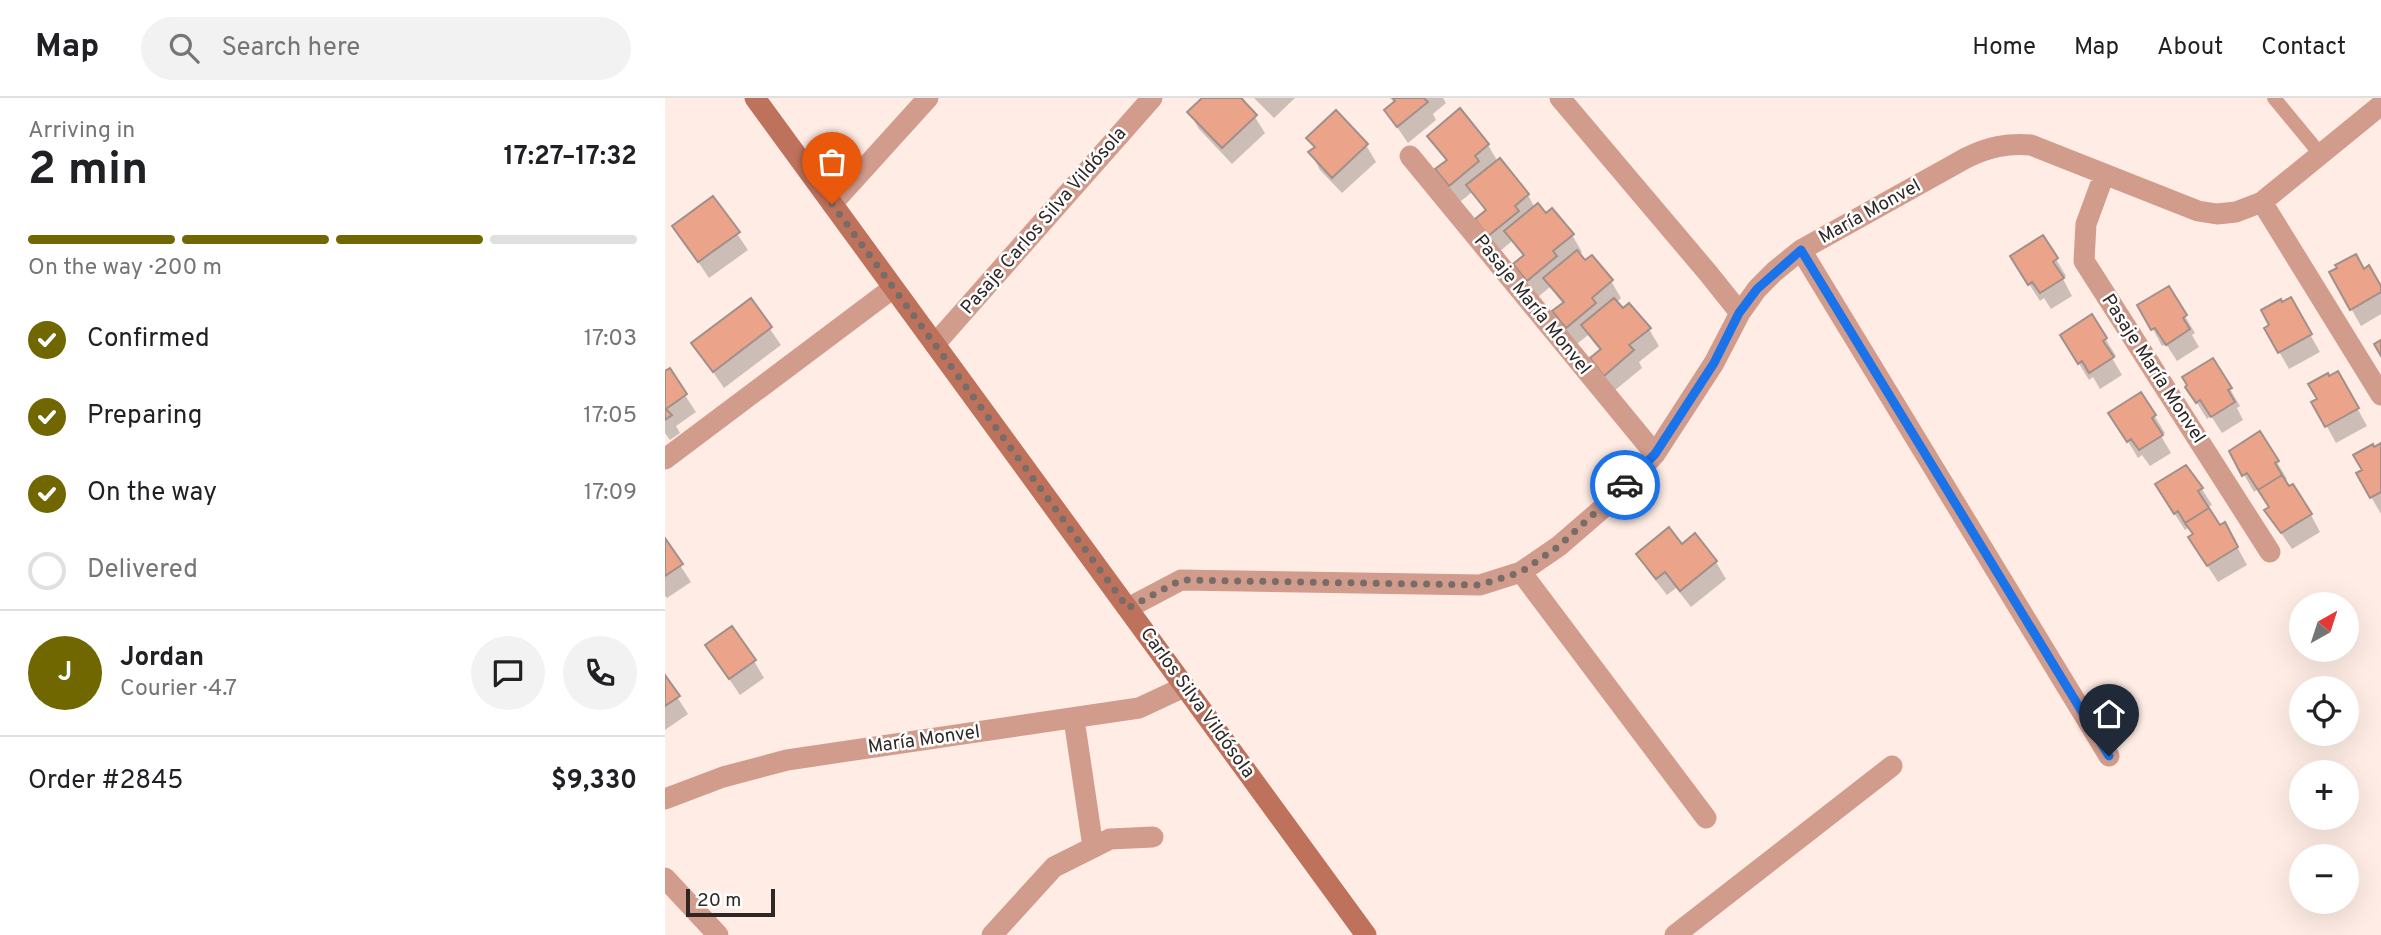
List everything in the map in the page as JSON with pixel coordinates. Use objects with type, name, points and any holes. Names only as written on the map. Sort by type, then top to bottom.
[{"type":"street","name":"Carlos Silva Vildósola","points":[[755,98],[1366,935]]},
{"type":"street","points":[[832,204],[928,98]]},
{"type":"street","name":"Pasaje Carlos Silva Vildósola","points":[[935,344],[1152,98]]},
{"type":"street","points":[[1560,98],[1708,272],[1739,313]]},
{"type":"street","name":"María Monvel","points":[[1128,608],[1181,580],[1480,585],[1521,572],[1559,546],[1611,501],[1655,454],[1714,363],[1739,313],[1757,289],[1801,250],[1966,158],[2002,145],[2031,145],[2199,211],[2217,214],[2236,212],[2262,202],[2381,105]]},
{"type":"street","name":"Pasaje María Monvel","points":[[1410,156],[1655,454]]},
{"type":"street","name":"Pasaje María Monvel","points":[[2104,175],[2086,224],[2084,261],[2270,552]]},
{"type":"street","points":[[2262,202],[2381,394]]},
{"type":"street","points":[[1801,250],[2109,756]]},
{"type":"street","points":[[665,459],[893,288]]},
{"type":"street","points":[[1521,572],[1706,818]]},
{"type":"street","name":"María Monvel","points":[[665,799],[723,777],[786,760],[1139,708],[1184,687]]},
{"type":"street","points":[[1074,719],[1094,847]]},
{"type":"street","points":[[1675,935],[1892,766]]},
{"type":"street","points":[[992,935],[1054,867],[1109,839],[1153,837]]},
{"type":"street","points":[[665,878],[718,935]]},
{"type":"lane","points":[[2274,98],[2321,155]]},
{"type":"building","points":[[1202,98],[1241,98],[1257,115],[1222,148],[1187,112]]},
{"type":"building","points":[[1393,98],[1424,98],[1428,102],[1397,127],[1384,110],[1395,101]]},
{"type":"building","points":[[1460,108],[1489,144],[1475,156],[1479,161],[1449,186],[1435,169],[1447,160],[1427,136]]},
{"type":"building","points":[[1336,110],[1368,144],[1332,178],[1308,152],[1315,147],[1306,138]]},
{"type":"building","points":[[1500,158],[1529,194],[1515,206],[1519,211],[1488,236],[1475,219],[1486,210],[1466,185]]},
{"type":"building","points":[[713,196],[740,232],[698,262],[672,226]]},
{"type":"building","points":[[1538,203],[1546,213],[1552,208],[1574,234],[1553,251],[1557,256],[1527,281],[1513,264],[1524,255],[1504,231]]},
{"type":"building","points":[[2043,235],[2058,258],[2053,262],[2064,278],[2040,293],[2032,282],[2028,285],[2010,256]]},
{"type":"building","points":[[1577,250],[1585,260],[1592,255],[1613,280],[1592,298],[1596,303],[1566,328],[1552,311],[1564,302],[1543,278]]},
{"type":"building","points":[[2356,254],[2364,269],[2369,265],[2381,286],[2381,292],[2350,310],[2329,272],[2337,268],[2335,265]]},
{"type":"building","points":[[2169,286],[2187,315],[2183,318],[2190,329],[2166,345],[2155,328],[2151,330],[2137,305]]},
{"type":"building","points":[[2291,297],[2312,334],[2278,353],[2264,328],[2269,325],[2261,310],[2281,299],[2282,302]]},
{"type":"building","points":[[751,298],[772,327],[713,372],[691,343]]},
{"type":"building","points":[[1614,298],[1623,308],[1629,303],[1651,328],[1629,345],[1634,350],[1604,376],[1590,358],[1601,349],[1581,325]]},
{"type":"building","points":[[2092,314],[2107,338],[2103,341],[2114,357],[2089,373],[2082,361],[2078,364],[2060,335]]},
{"type":"building","points":[[2381,340],[2381,356],[2374,344]]},
{"type":"building","points":[[2213,358],[2232,388],[2228,390],[2235,402],[2211,417],[2200,400],[2196,403],[2182,377]]},
{"type":"building","points":[[670,368],[687,394],[666,409],[672,415],[665,420],[665,371]]},
{"type":"building","points":[[2338,371],[2359,408],[2325,427],[2311,402],[2317,399],[2308,384],[2328,373],[2329,376]]},
{"type":"building","points":[[2141,392],[2156,415],[2152,418],[2163,435],[2139,450],[2131,439],[2127,442],[2108,413]]},
{"type":"building","points":[[2260,431],[2279,461],[2275,463],[2282,475],[2258,490],[2247,473],[2242,476],[2229,451]]},
{"type":"building","points":[[2381,443],[2381,492],[2370,498],[2356,473],[2362,470],[2353,455],[2373,444],[2374,447]]},
{"type":"building","points":[[2186,465],[2203,488],[2198,491],[2209,508],[2185,523],[2178,511],[2174,514],[2155,484]]},
{"type":"building","points":[[2282,475],[2289,486],[2293,484],[2312,514],[2281,533],[2264,510],[2269,507],[2258,490]]},
{"type":"building","points":[[2209,508],[2220,525],[2225,522],[2238,547],[2207,566],[2188,537],[2193,534],[2185,523]]},
{"type":"building","points":[[1669,527],[1682,544],[1695,533],[1717,561],[1680,591],[1665,572],[1656,579],[1636,554]]},
{"type":"building","points":[[665,538],[683,564],[665,576]]},
{"type":"building","points":[[732,626],[756,660],[729,679],[705,645]]},
{"type":"building","points":[[665,675],[680,696],[665,706]]},
{"type":"way so far","points":[[832,204],[1128,608],[1181,580],[1480,585],[1521,572],[1559,546],[1611,501],[1625,485]]},
{"type":"route","points":[[1625,485],[1655,454],[1714,363],[1739,313],[1757,289],[1801,250],[2109,756]]}]
